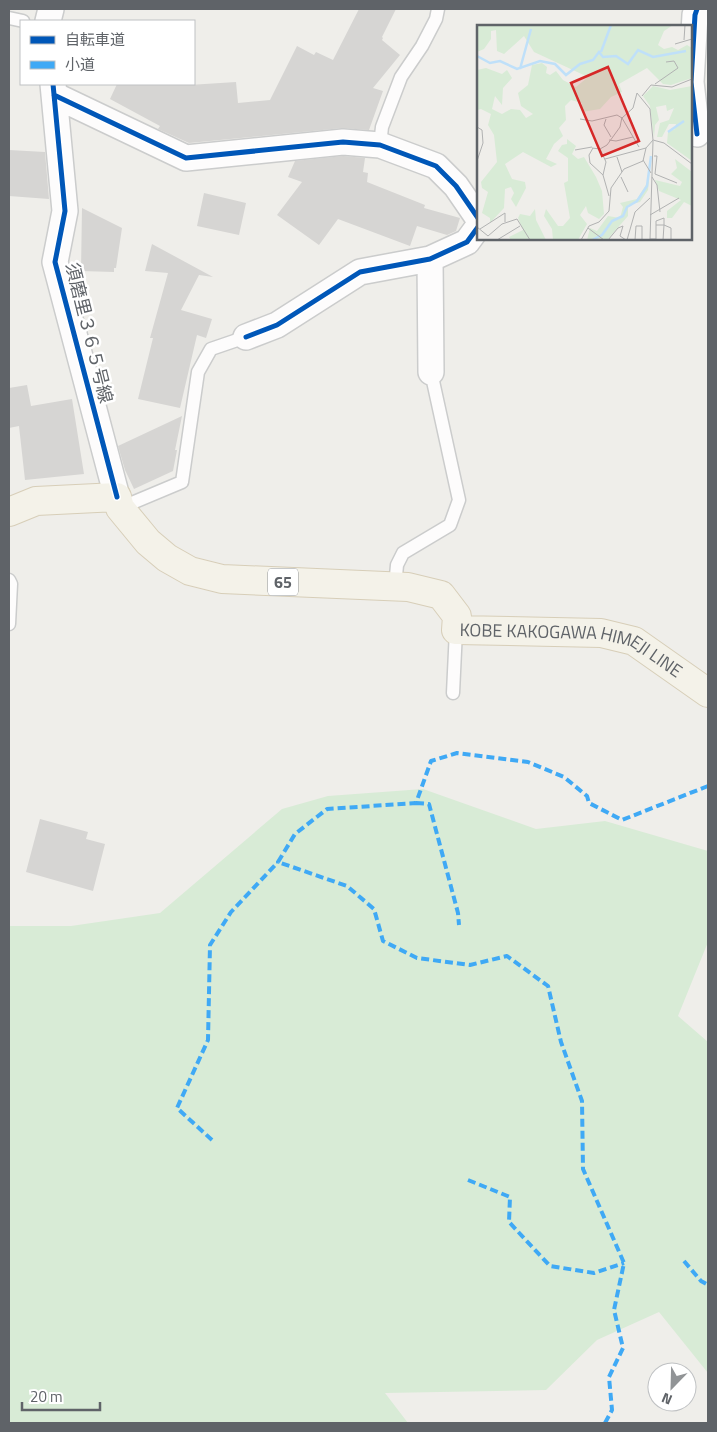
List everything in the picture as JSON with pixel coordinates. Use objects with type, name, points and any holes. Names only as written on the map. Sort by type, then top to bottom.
[{"type":"main road","points":[[9,512],[36,501],[118,503]]},
{"type":"main road","name":"KOBE KAKOGAWA HIMEJI LINE","points":[[118,503],[148,542],[167,558],[190,571],[222,579],[408,587],[441,596],[457,616],[456,630],[601,632],[634,641],[708,692]]},
{"type":"street","points":[[692,69],[697,9]]},
{"type":"street","points":[[692,89],[699,137]]},
{"type":"street","points":[[54,90],[186,158],[343,142],[380,145],[436,166],[456,186],[477,217]]},
{"type":"street","name":"須磨里３６５号線","points":[[54,90],[65,211],[55,262],[118,503]]},
{"type":"street","points":[[246,336],[277,326],[360,272],[430,259],[467,242],[477,229]]},
{"type":"street","points":[[430,259],[431,372]]},
{"type":"lane","points":[[380,145],[382,127],[401,77],[422,46],[436,18],[438,9]]},
{"type":"lane","points":[[118,503],[182,482],[198,372],[211,349],[246,336]]},
{"type":"lane","points":[[395,587],[397,565],[403,553],[450,525],[460,500],[431,372]]},
{"type":"lane","points":[[9,580],[11,584],[9,624]]},
{"type":"lane","points":[[453,693],[456,630]]},
{"type":"green space","points":[[423,789],[536,829],[605,821],[708,851],[708,942],[678,1016],[708,1042],[708,1373],[659,1312],[597,1340],[546,1390],[385,1393],[408,1423],[9,1423],[9,926],[71,926],[160,913],[282,809],[328,796]]},
{"type":"building","points":[[359,9],[396,9],[382,40],[400,55],[373,88],[383,91],[369,130],[342,128],[189,143],[158,129],[160,126],[110,99],[117,85],[195,85],[236,82],[238,103],[270,100],[297,46],[314,55],[316,52],[333,60]]},
{"type":"building","points":[[9,150],[45,152],[49,199],[9,196]]},
{"type":"building","points":[[343,156],[365,158],[363,172],[368,173],[367,182],[425,205],[424,208],[460,218],[456,231],[447,235],[417,226],[410,246],[338,219],[319,245],[277,215],[302,182],[288,177],[295,161]]},
{"type":"building","points":[[204,193],[246,203],[239,235],[197,226]]},
{"type":"building","points":[[82,208],[122,228],[114,272],[81,271]]},
{"type":"building","points":[[152,244],[213,277],[199,275],[181,310],[212,319],[206,338],[197,335],[180,408],[138,399],[153,338],[150,338],[168,273],[145,271]]},
{"type":"building","points":[[27,385],[31,406],[72,399],[84,474],[25,480],[19,426],[9,428],[9,388]]},
{"type":"building","points":[[182,416],[173,471],[134,489],[125,470],[118,446]]},
{"type":"building","points":[[40,819],[88,832],[86,839],[105,844],[93,891],[26,872]]},
{"type":"marked path","points":[[605,1423],[612,1410],[609,1377],[623,1348],[614,1310],[624,1263],[583,1169],[582,1101],[561,1042],[548,986],[507,956],[470,965],[417,958],[383,941],[374,909],[347,886],[278,862],[295,834],[327,809],[416,803],[431,761],[457,753],[528,762],[564,777],[587,796],[589,803],[622,820],[708,786]]},
{"type":"marked path","points":[[416,803],[429,804],[458,913],[459,925]]},
{"type":"marked path","points":[[212,1140],[177,1108],[208,1040],[210,945],[231,912],[278,862]]},
{"type":"marked path","points":[[468,1180],[510,1197],[509,1222],[550,1266],[594,1273],[624,1263]]},
{"type":"marked path","points":[[684,1261],[701,1281],[708,1285]]},
{"type":"cycle path","points":[[692,65],[697,9]]},
{"type":"cycle path","points":[[53,85],[65,211],[55,262],[117,497]]},
{"type":"cycle path","points":[[692,91],[697,134]]},
{"type":"cycle path","points":[[54,95],[186,158],[343,142],[380,145],[436,166],[456,186],[477,217]]},
{"type":"cycle path","points":[[246,337],[277,325],[360,272],[430,259],[467,242],[477,228]]}]
